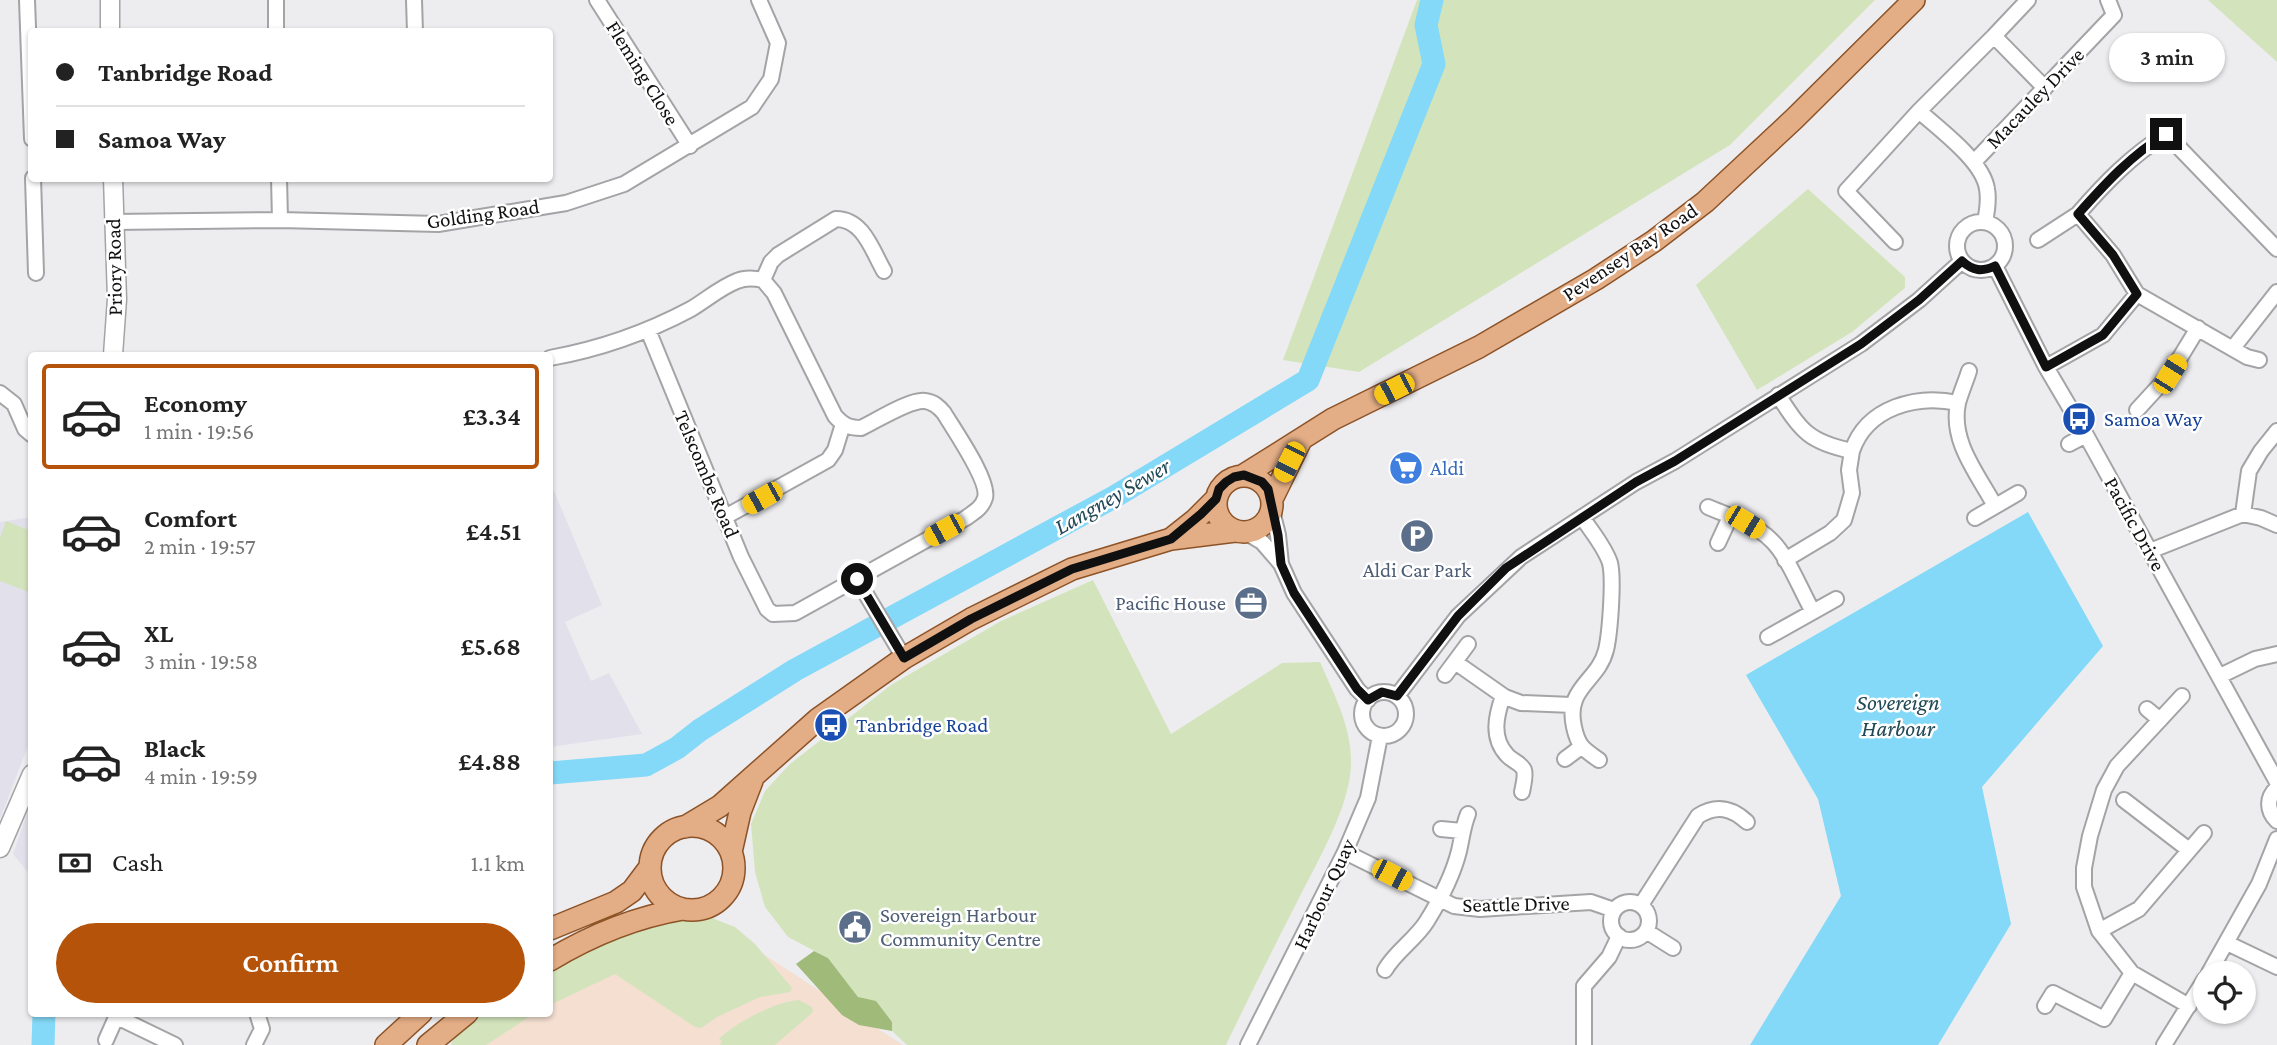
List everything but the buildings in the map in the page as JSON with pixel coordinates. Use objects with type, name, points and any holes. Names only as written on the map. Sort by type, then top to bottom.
[{"type":"main road","name":"Pevensey Bay Road","points":[[1244,475],[1333,419],[1479,346],[1596,279],[1654,241],[1705,202],[1794,120],[1914,0]]},
{"type":"main road","name":"Pevensey Bay Road","points":[[1272,505],[1300,442]]},
{"type":"main road","points":[[683,909],[667,902],[657,892],[652,881],[650,867],[657,844],[666,835],[718,808],[818,719],[904,658],[971,619],[1072,569],[1171,539],[1240,532],[1262,526],[1272,505],[1262,482],[1244,475],[1226,482],[1219,489],[1216,499],[1217,515],[1221,522],[1240,532]]},
{"type":"main road","points":[[1171,539],[1216,499]]},
{"type":"main road","points":[[553,958],[568,949],[638,920],[683,909],[698,910],[708,907],[725,893],[733,873],[731,852],[740,812],[753,779]]},
{"type":"main road","points":[[685,827],[713,832],[731,852]]},
{"type":"main road","points":[[553,928],[616,902],[632,891],[650,867]]},
{"type":"main road","points":[[386,1045],[418,1017]]},
{"type":"main road","points":[[428,1045],[462,1017]]},
{"type":"street","points":[[27,0],[28,28]]},
{"type":"street","points":[[110,0],[110,28]]},
{"type":"street","points":[[275,0],[276,28]]},
{"type":"street","points":[[414,0],[415,28]]},
{"type":"street","name":"Fleming Close","points":[[597,0],[690,146]]},
{"type":"street","name":"Golding Road","points":[[113,222],[280,220],[438,224],[566,202],[624,184],[752,107],[771,79],[778,43],[759,0]]},
{"type":"street","points":[[1895,242],[1846,191],[1919,111],[2028,0]]},
{"type":"street","name":"Macauley Drive","points":[[1974,162],[2114,15],[2108,0]]},
{"type":"street","points":[[1994,36],[2045,88]]},
{"type":"street","name":"Macauley Drive","points":[[1919,111],[1974,162],[1984,178],[1987,190],[1985,222]]},
{"type":"street","points":[[2038,240],[2078,214],[2110,178],[2144,148],[2166,134],[2277,249]]},
{"type":"street","points":[[33,182],[36,273]]},
{"type":"street","name":"Priory Road","points":[[113,182],[117,299],[113,352]]},
{"type":"street","points":[[279,182],[280,220]]},
{"type":"street","points":[[2078,214],[2113,255],[2137,294],[2247,357],[2259,360]]},
{"type":"street","points":[[763,280],[771,262],[778,255],[836,219],[847,219],[857,224],[884,271]]},
{"type":"street","points":[[1985,222],[1999,230],[2005,245],[2001,260],[1995,266],[1977,270],[1962,261],[1957,243],[1966,227],[1985,222]]},
{"type":"street","points":[[1397,696],[1458,616],[1506,568],[1582,517],[1861,344],[1919,300],[1962,261]]},
{"type":"street","name":"Pacific Drive","points":[[1995,266],[2046,367],[2277,782]]},
{"type":"street","points":[[553,357],[612,343],[648,330],[693,308],[736,281],[754,278],[763,280],[774,293],[835,416],[843,424],[861,428],[916,401],[928,401],[937,405],[982,480],[986,496],[981,507],[966,518],[857,579],[904,658]]},
{"type":"street","points":[[2232,348],[2277,292]]},
{"type":"street","points":[[2046,367],[2103,335],[2137,294]]},
{"type":"street","points":[[2137,410],[2170,374],[2198,328]]},
{"type":"street","name":"Telscombe Road","points":[[648,330],[741,557],[767,608],[773,614],[795,614],[857,579]]},
{"type":"street","points":[[1969,371],[1958,403],[1959,441],[1995,506]]},
{"type":"street","points":[[0,393],[14,404],[28,432]]},
{"type":"street","points":[[1778,396],[1799,426],[1814,439],[1831,447],[1852,451]]},
{"type":"street","points":[[1785,560],[1830,533],[1844,520],[1852,493],[1849,470],[1852,451],[1867,425],[1901,404],[1929,399],[1958,403]]},
{"type":"street","points":[[725,517],[828,460],[835,450],[843,424]]},
{"type":"street","points":[[2243,514],[2249,471],[2260,451],[2277,431]]},
{"type":"street","points":[[2069,444],[2086,435]]},
{"type":"street","points":[[1975,518],[2018,493]]},
{"type":"street","points":[[1272,505],[1281,564]]},
{"type":"street","points":[[1708,507],[1745,522],[1771,539],[1813,612]]},
{"type":"street","points":[[2150,551],[2243,514],[2261,517],[2277,525]]},
{"type":"street","points":[[1582,517],[1609,560],[1611,591],[1606,649],[1598,667],[1583,685],[1572,705],[1573,723],[1581,747],[1599,760]]},
{"type":"street","points":[[1718,543],[1730,517]]},
{"type":"street","points":[[1240,532],[1262,542],[1281,564],[1300,603],[1357,689],[1368,700]]},
{"type":"street","points":[[1768,637],[1836,599]]},
{"type":"street","points":[[1445,675],[1468,644]]},
{"type":"street","points":[[2220,676],[2255,659],[2277,654]]},
{"type":"street","points":[[1455,662],[1503,696],[1521,703],[1572,705]]},
{"type":"street","points":[[1382,692],[1397,696],[1407,713],[1403,726],[1394,735],[1380,736],[1367,729],[1363,722],[1364,706],[1368,700],[1382,692]]},
{"type":"street","points":[[1503,696],[1495,726],[1500,746],[1507,756],[1522,766],[1525,773],[1522,792]]},
{"type":"street","points":[[2182,696],[2117,766],[2096,813],[2084,868],[2084,887],[2099,931],[2132,973],[2189,1006]]},
{"type":"street","points":[[2147,709],[2160,720]]},
{"type":"street","name":"Harbour Quay","points":[[1248,1045],[1345,852],[1368,798],[1380,736]]},
{"type":"street","points":[[1565,759],[1581,747]]},
{"type":"street","points":[[0,849],[28,783]]},
{"type":"street","points":[[2277,788],[2270,799],[2269,807],[2277,821]]},
{"type":"street","points":[[2124,800],[2189,850]]},
{"type":"street","points":[[1641,905],[1698,816],[1707,810],[1720,808],[1738,814],[1747,822]]},
{"type":"street","points":[[1385,970],[1427,922],[1454,867],[1468,814]]},
{"type":"street","points":[[1441,829],[1462,831]]},
{"type":"street","points":[[2099,931],[2139,909],[2204,832]]},
{"type":"street","points":[[2216,961],[2259,884],[2277,839]]},
{"type":"street","name":"Seattle Drive","points":[[1345,852],[1454,906],[1469,909],[1591,902],[1614,911]]},
{"type":"street","points":[[1626,902],[1641,905],[1649,917],[1646,931],[1635,939],[1619,936],[1612,925],[1614,911],[1626,902]]},
{"type":"street","points":[[1646,931],[1673,948]]},
{"type":"street","points":[[1584,1045],[1584,986],[1609,957],[1619,936]]},
{"type":"street","points":[[2227,943],[2277,967]]},
{"type":"street","points":[[1386,944],[1396,956]]},
{"type":"street","points":[[2045,1006],[2053,993],[2104,1019],[2132,973]]},
{"type":"street","points":[[2164,1045],[2193,999]]},
{"type":"street","points":[[106,1040],[117,1017]]},
{"type":"street","points":[[122,1017],[175,1045]]},
{"type":"street","points":[[254,1045],[262,1029],[258,1017]]},
{"type":"shaded area","points":[[553,492],[602,605],[565,622],[591,681],[609,673],[642,734],[553,747]]},
{"type":"shaded area","points":[[28,517],[28,746],[0,819],[0,522]]},
{"type":"shaded area","points":[[28,811],[28,872],[13,854]]},
{"type":"shaded area","points":[[737,937],[903,1045],[479,1045],[519,1017],[553,1017],[553,998],[606,969]]},
{"type":"green space","points":[[1417,0],[1875,0],[1730,145],[1359,372],[1283,360]]},
{"type":"green space","points":[[2208,0],[2277,0],[2277,62]]},
{"type":"green space","points":[[1808,189],[1905,277],[1905,288],[1852,332],[1757,390],[1696,285]]},
{"type":"green space","points":[[6,521],[28,530],[28,592],[0,581],[0,538]]},
{"type":"green space","points":[[1093,580],[1171,734],[1282,663],[1320,662],[1341,711],[1351,750],[1349,780],[1339,816],[1226,1045],[907,1045],[892,1031],[892,1022],[858,997],[828,958],[788,937],[765,907],[755,872],[751,824],[765,791],[790,764],[891,685],[1001,621]]},
{"type":"green space","points":[[707,916],[735,927],[755,944],[792,988],[790,992],[760,997],[717,1017],[701,1028],[695,1027],[615,974],[553,1004],[553,966],[619,935],[669,920]]},
{"type":"green space","points":[[814,951],[828,958],[858,997],[876,1001],[892,1022],[892,1031],[859,1025],[842,1015],[796,964]]},
{"type":"green space","points":[[799,1000],[812,1007],[813,1012],[775,1045],[720,1045],[722,1041],[719,1039],[745,1020],[768,1009]]},
{"type":"green space","points":[[475,1017],[529,1017],[486,1045],[452,1045],[462,1027]]},
{"type":"water","name":"Sovereign Harbour","points":[[2028,512],[2103,646],[1982,787],[2011,924],[1938,1045],[1750,1045],[1841,896],[1818,799],[1746,675]]},
{"type":"waterway","name":"Langney Sewer","points":[[553,773],[646,765],[677,748],[700,730],[795,670],[1114,497],[1308,380],[1434,64],[1426,25],[1432,0]]},
{"type":"waterway","name":"Langney Sewer","points":[[43,1045],[44,1017]]},
{"type":"place","name":"Samoa Way","points":[[2079,419]]},
{"type":"place","name":"Aldi","points":[[1406,468]]},
{"type":"place","name":"Aldi Car Park","points":[[1417,536]]},
{"type":"place","name":"Pacific House","points":[[1251,603]]},
{"type":"place","name":"Tanbridge Road","points":[[831,725]]},
{"type":"place","name":"Sovereign Harbour Community Centre","points":[[855,927]]},
{"type":"route","points":[[857,579],[904,658],[971,619],[1072,569],[1171,539],[1216,499],[1219,489],[1226,482],[1244,475],[1262,482],[1268,489],[1272,499],[1281,564],[1294,593],[1357,689],[1368,700],[1382,692],[1397,696],[1458,616],[1506,568],[1636,482],[1675,461],[1861,344],[1919,300],[1962,261],[1977,270],[1995,266],[2046,367],[2103,335],[2137,294],[2113,255],[2078,214],[2110,178],[2144,148],[2166,134]]}]
